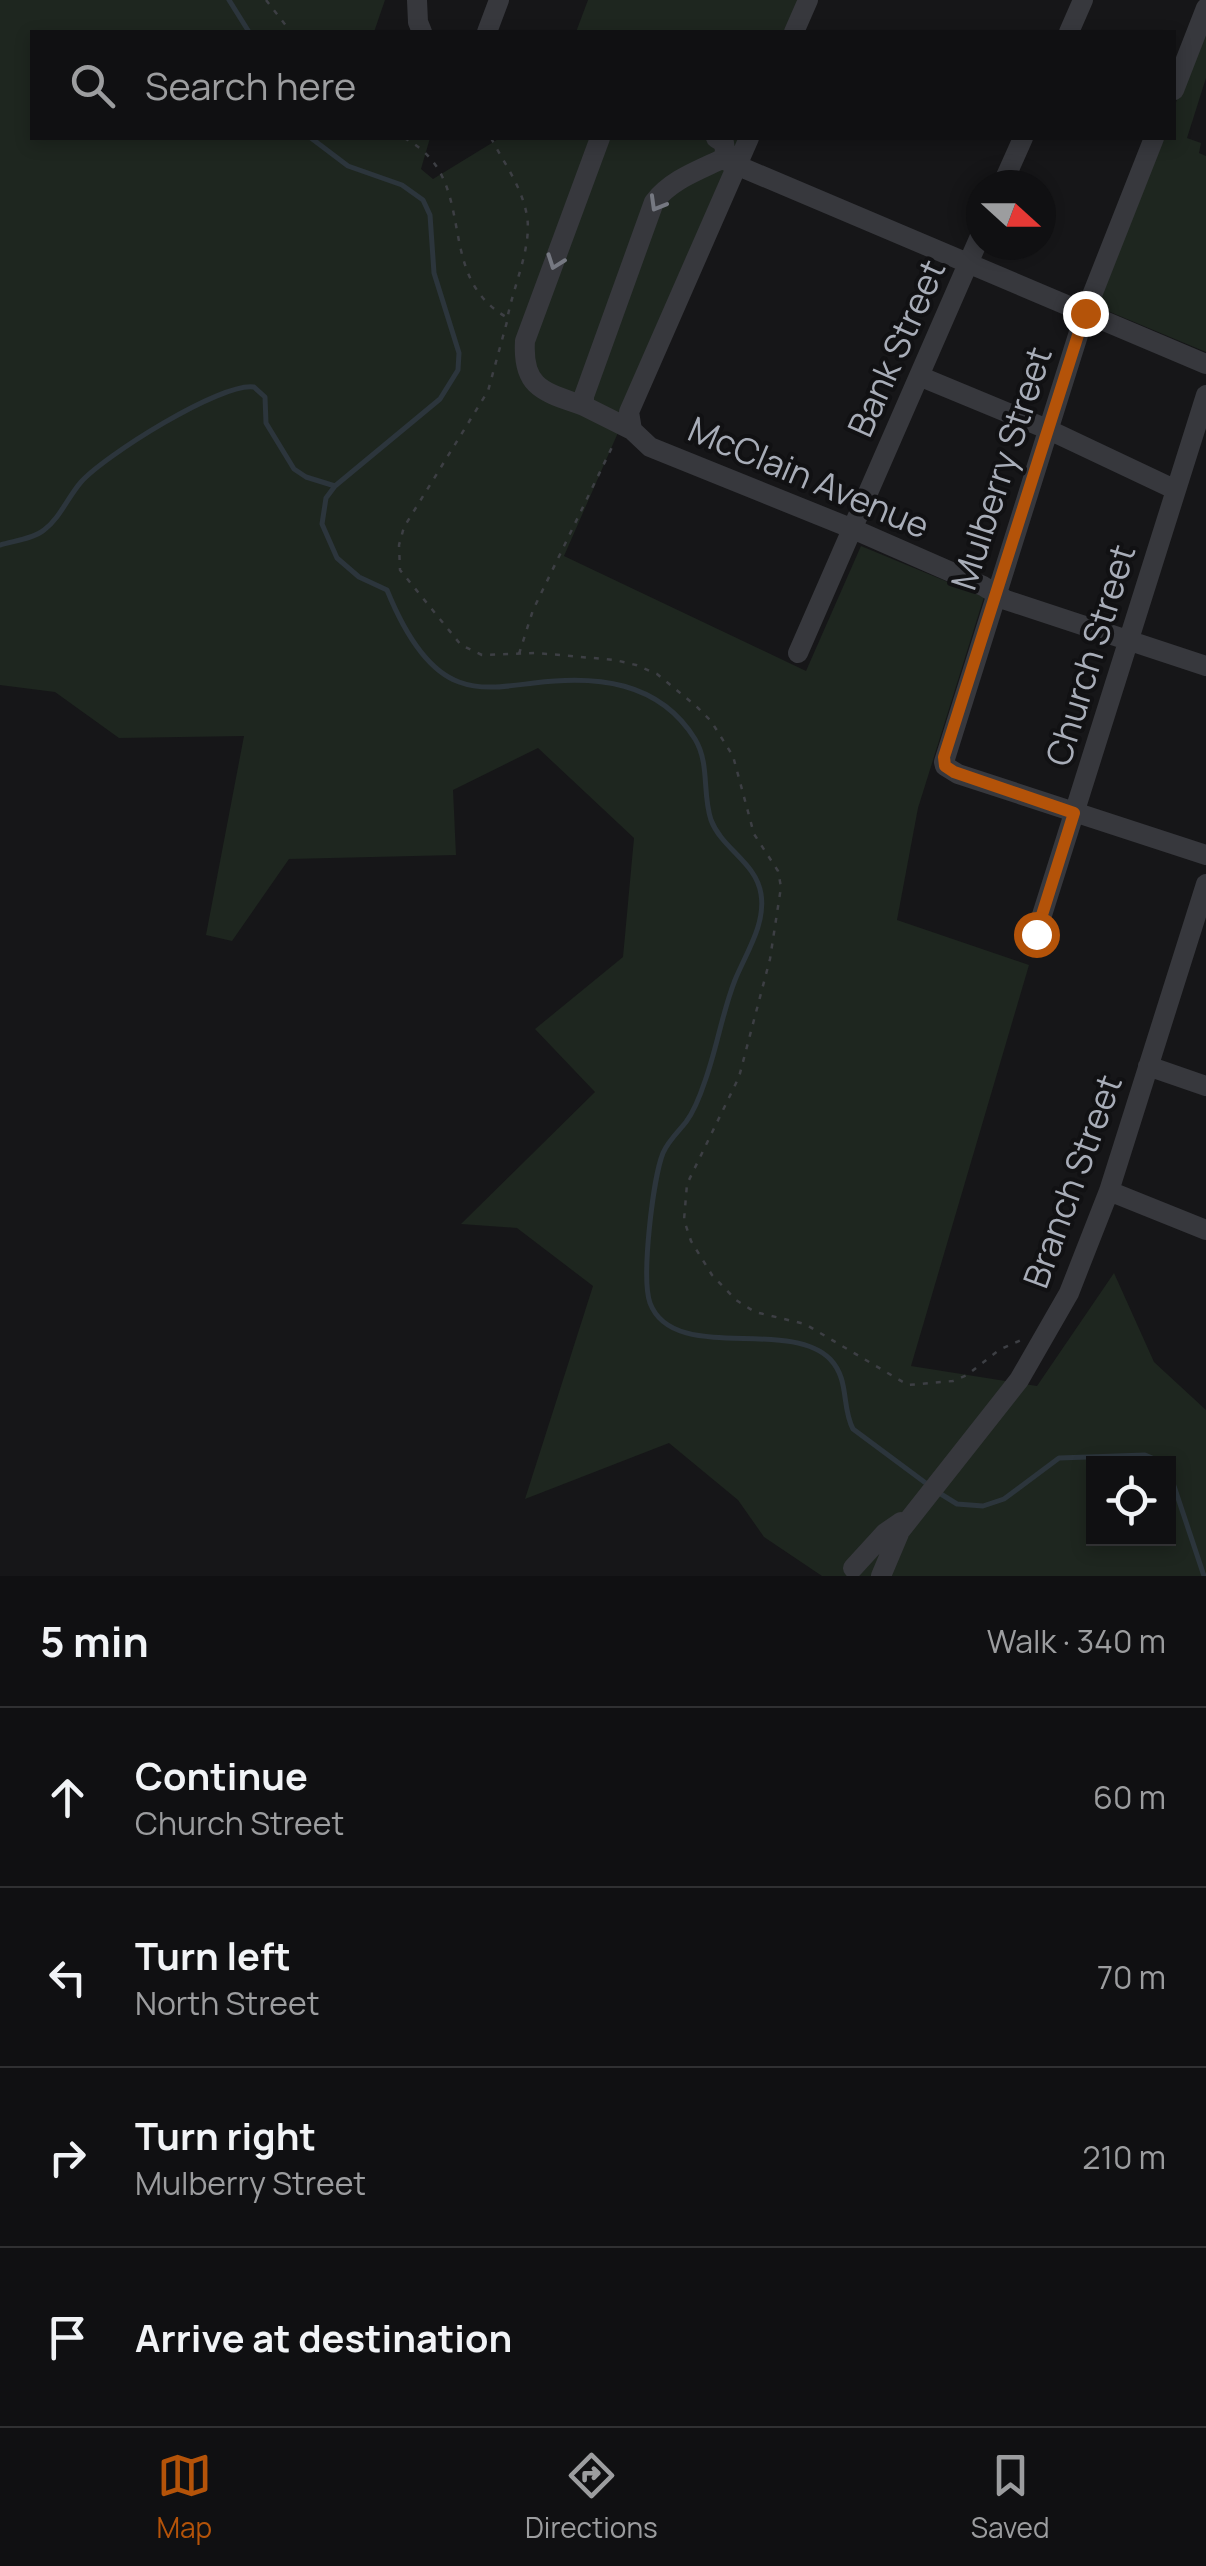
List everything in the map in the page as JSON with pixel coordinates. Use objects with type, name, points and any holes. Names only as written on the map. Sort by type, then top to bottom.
[{"type":"street","points":[[417,0],[421,30]]},
{"type":"street","points":[[488,30],[499,0]]},
{"type":"street","points":[[795,30],[808,0]]},
{"type":"street","points":[[1070,30],[1083,0]]},
{"type":"street","points":[[1176,85],[1206,8]]},
{"type":"street","name":"McClain Avenue","points":[[599,140],[525,342],[524,360],[530,378],[540,390],[631,424],[650,447],[852,529],[1006,600],[1206,666]]},
{"type":"street","points":[[719,140],[732,163]]},
{"type":"street","points":[[631,424],[732,163],[748,140]]},
{"type":"street","points":[[1009,170],[1022,140]]},
{"type":"street","name":"Mulberry Street","points":[[1074,813],[958,774],[945,766],[945,751],[1085,313],[1153,140]]},
{"type":"street","points":[[584,406],[584,396],[654,202],[686,176],[722,159],[1206,364]]},
{"type":"street","name":"Bank Street","points":[[798,653],[970,260]]},
{"type":"street","points":[[919,376],[1047,429],[1176,490]]},
{"type":"street","name":"Church Street","points":[[1036,934],[1206,395]]},
{"type":"street","points":[[1074,813],[1206,855]]},
{"type":"street","name":"Branch Street","points":[[915,1509],[992,1416],[1040,1347],[1069,1293],[1202,913],[1206,884]]},
{"type":"street","points":[[1148,1066],[1206,1086]]},
{"type":"street","points":[[1108,1190],[1206,1230]]},
{"type":"street","points":[[848,1572],[863,1562],[883,1570],[915,1509]]},
{"type":"street","points":[[848,1572],[915,1509]]},
{"type":"path","points":[[266,0],[289,30]]},
{"type":"path","points":[[407,140],[423,149],[448,189],[463,264],[472,285],[490,308],[508,318]]},
{"type":"path","points":[[492,140],[516,181],[527,218],[508,318],[488,391],[404,527],[399,545],[400,570],[460,644],[482,655],[615,660],[656,674],[711,721],[733,756],[754,834],[778,871],[781,886],[770,959],[739,1077],[686,1184],[684,1220],[691,1241],[712,1275],[736,1300],[805,1324],[908,1385],[968,1375],[1015,1341],[1024,1340],[1040,1347]]},
{"type":"path","points":[[519,654],[532,610],[594,481],[614,444],[631,424]]},
{"type":"shaded area","points":[[0,0],[385,0],[375,30],[30,30],[30,140],[429,140],[421,169],[433,179],[497,140],[746,140],[564,556],[806,671],[861,546],[984,597],[918,808],[897,920],[1029,965],[911,1366],[1037,1386],[1114,1273],[1154,1362],[1206,1410],[1206,1576],[822,1576],[764,1537],[738,1500],[669,1443],[525,1499],[593,1286],[517,1228],[461,1224],[595,1092],[535,1029],[623,957],[634,838],[538,748],[453,790],[456,855],[289,859],[232,941],[206,935],[244,736],[119,738],[55,692],[0,685]]},
{"type":"shaded area","points":[[588,0],[799,0],[788,30],[577,30]]},
{"type":"shaded area","points":[[1206,30],[1206,78],[1187,138],[1201,143],[1199,153],[1206,156],[1206,352],[1091,304],[1160,140],[1176,140],[1176,102]]},
{"type":"waterway","points":[[229,0],[248,30]]},
{"type":"waterway","points":[[314,140],[348,166],[402,185],[423,200],[430,215],[434,273],[459,353],[458,370],[440,399],[335,486],[326,498],[322,524],[337,558],[359,577],[387,590],[424,656],[459,682],[487,687],[603,682],[645,694],[663,705],[695,739],[704,768],[711,820],[758,883],[761,916],[730,992],[703,1087],[689,1117],[665,1149],[659,1166],[648,1251],[650,1303],[663,1321],[682,1332],[787,1341],[811,1347],[830,1359],[843,1384],[853,1429],[927,1484]]},
{"type":"waterway","points":[[0,545],[44,530],[81,482],[137,439],[191,408],[238,389],[254,387],[265,397],[266,423],[294,469],[335,486]]},
{"type":"waterway","points":[[1116,1456],[1147,1456]]},
{"type":"waterway","points":[[936,1491],[957,1504],[983,1506],[1004,1499],[1059,1458],[1086,1457]]},
{"type":"waterway","points":[[1176,1492],[1204,1576]]},
{"type":"route","points":[[1036,934],[1074,813],[954,772],[945,766],[944,757],[1085,313]]}]
